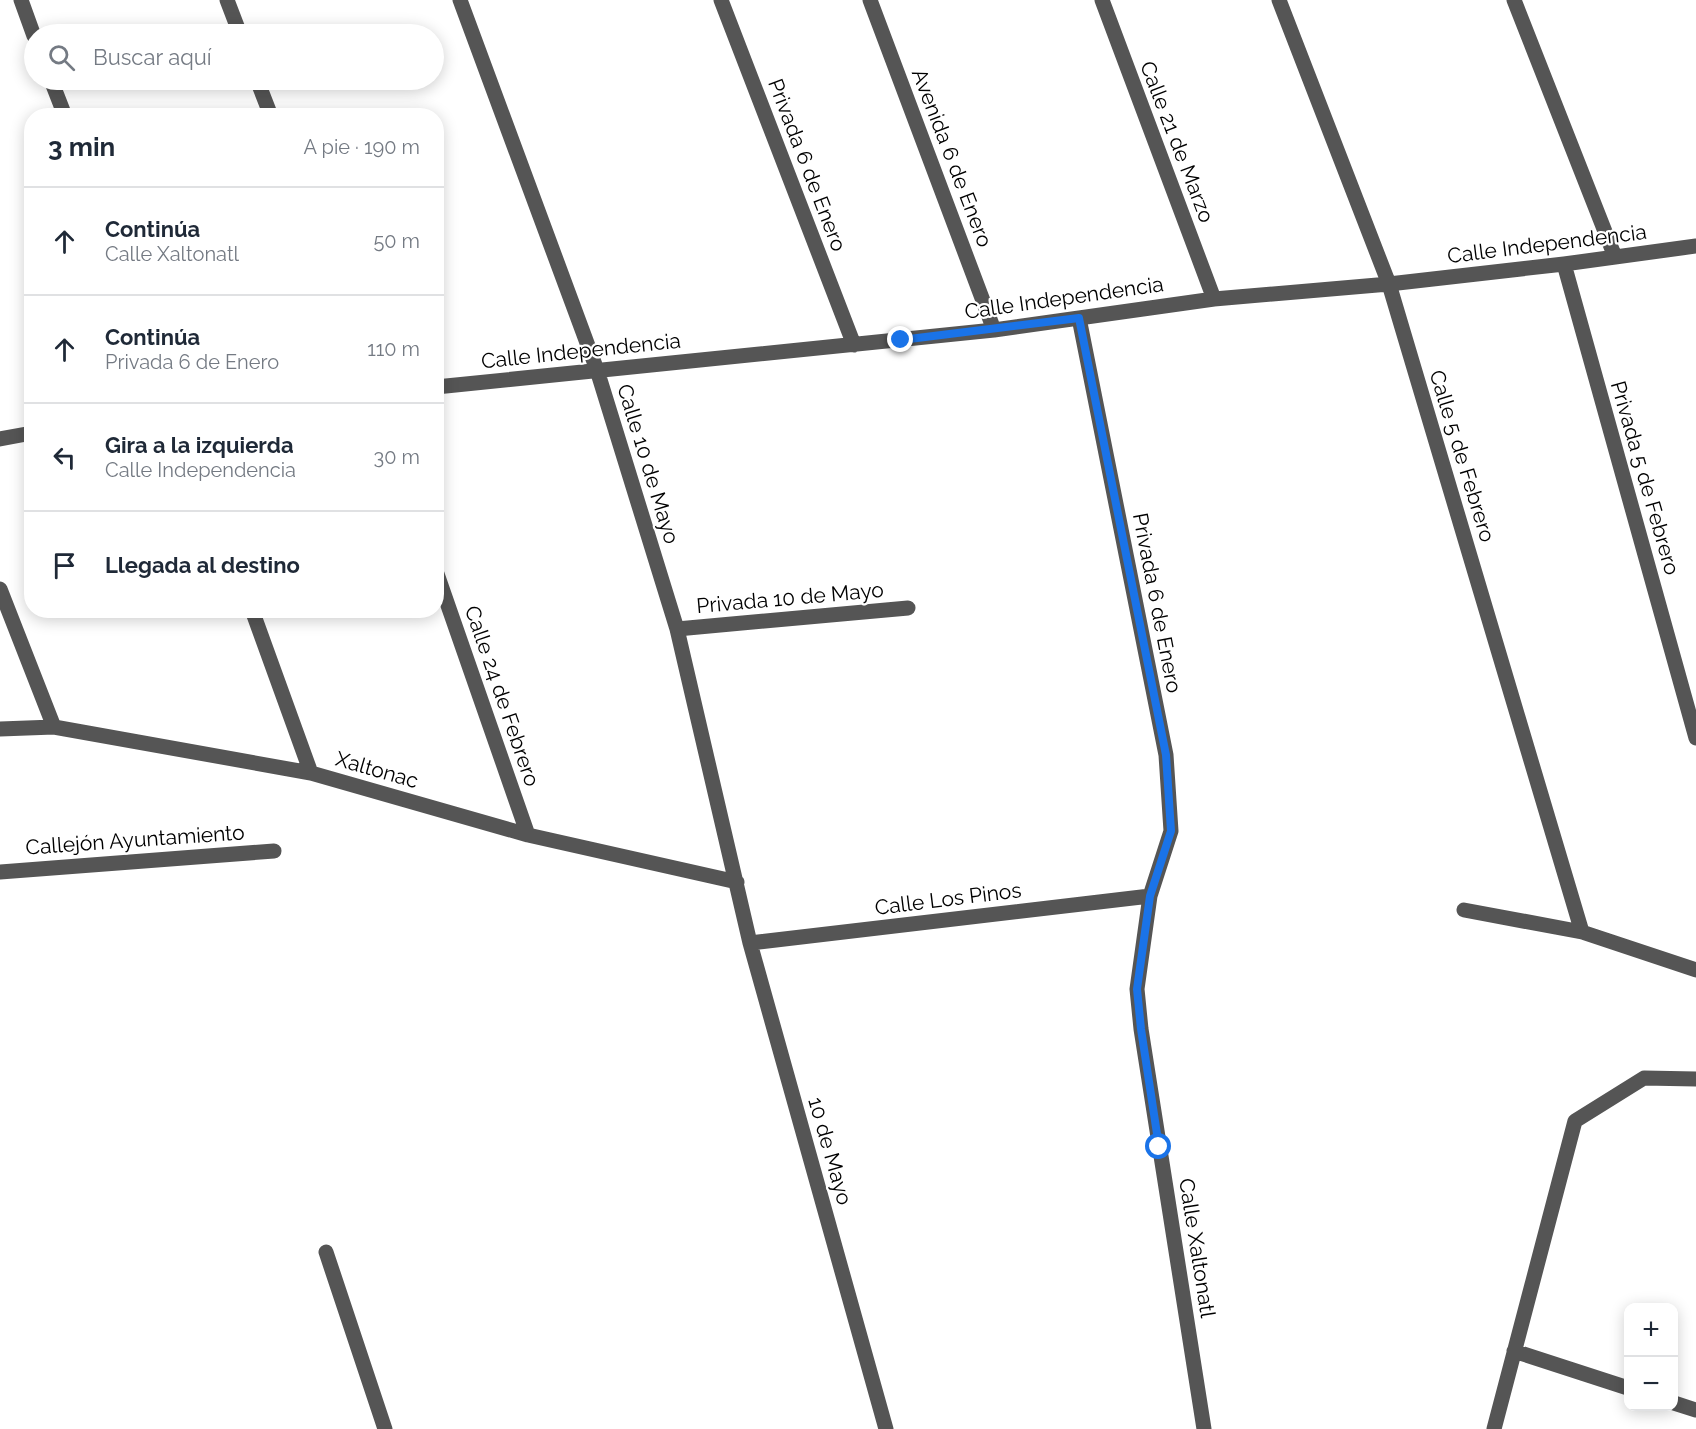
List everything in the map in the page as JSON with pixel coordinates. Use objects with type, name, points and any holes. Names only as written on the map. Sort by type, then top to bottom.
[{"type":"street","points":[[21,0],[30,24]]},
{"type":"street","points":[[227,0],[236,24]]},
{"type":"street","name":"Calle 10 de Mayo","points":[[460,0],[597,370],[677,629],[737,882]]},
{"type":"street","name":"Privada 6 de Enero","points":[[721,0],[854,345]]},
{"type":"street","name":"Avenida 6 de Enero","points":[[870,0],[994,330]]},
{"type":"street","name":"Calle 21 de Marzo","points":[[1102,0],[1214,299]]},
{"type":"street","name":"Calle 5 de Febrero","points":[[1280,0],[1389,284],[1582,932]]},
{"type":"street","points":[[1514,0],[1616,257]]},
{"type":"street","points":[[55,90],[62,108]]},
{"type":"street","points":[[261,90],[268,108]]},
{"type":"street","name":"Calle Independencia","points":[[444,386],[994,330],[1214,299],[1389,284],[1696,246]]},
{"type":"street","name":"Privada 5 de Febrero","points":[[1564,264],[1696,738]]},
{"type":"street","name":"Privada 6 de Enero","points":[[1079,318],[1166,755],[1171,831],[1150,896]]},
{"type":"street","points":[[0,439],[24,434]]},
{"type":"street","points":[[0,589],[54,727]]},
{"type":"street","name":"Calle 24 de Febrero","points":[[444,594],[528,835]]},
{"type":"street","name":"Privada 10 de Mayo","points":[[677,629],[908,608]]},
{"type":"street","points":[[255,618],[311,773]]},
{"type":"street","name":"Xaltonac","points":[[0,729],[54,727],[311,773],[528,835],[737,882]]},
{"type":"street","name":"Callejón Ayuntamiento","points":[[0,872],[274,851]]},
{"type":"street","name":"10 de Mayo","points":[[737,882],[750,943],[886,1429]]},
{"type":"street","name":"Calle Los Pinos","points":[[750,943],[1150,896]]},
{"type":"street","name":"Calle Xaltonatl","points":[[1150,896],[1137,989],[1141,1029],[1204,1429]]},
{"type":"street","points":[[1464,910],[1582,932],[1696,970]]},
{"type":"street","points":[[1494,1429],[1575,1121],[1644,1078],[1696,1079]]},
{"type":"street","points":[[326,1252],[385,1429]]},
{"type":"street","points":[[1514,1351],[1624,1386]]},
{"type":"street","points":[[1678,1403],[1696,1410]]},
{"type":"route","points":[[901,340],[1079,318],[1166,755],[1171,831],[1150,896],[1137,989],[1159,1147]]}]
